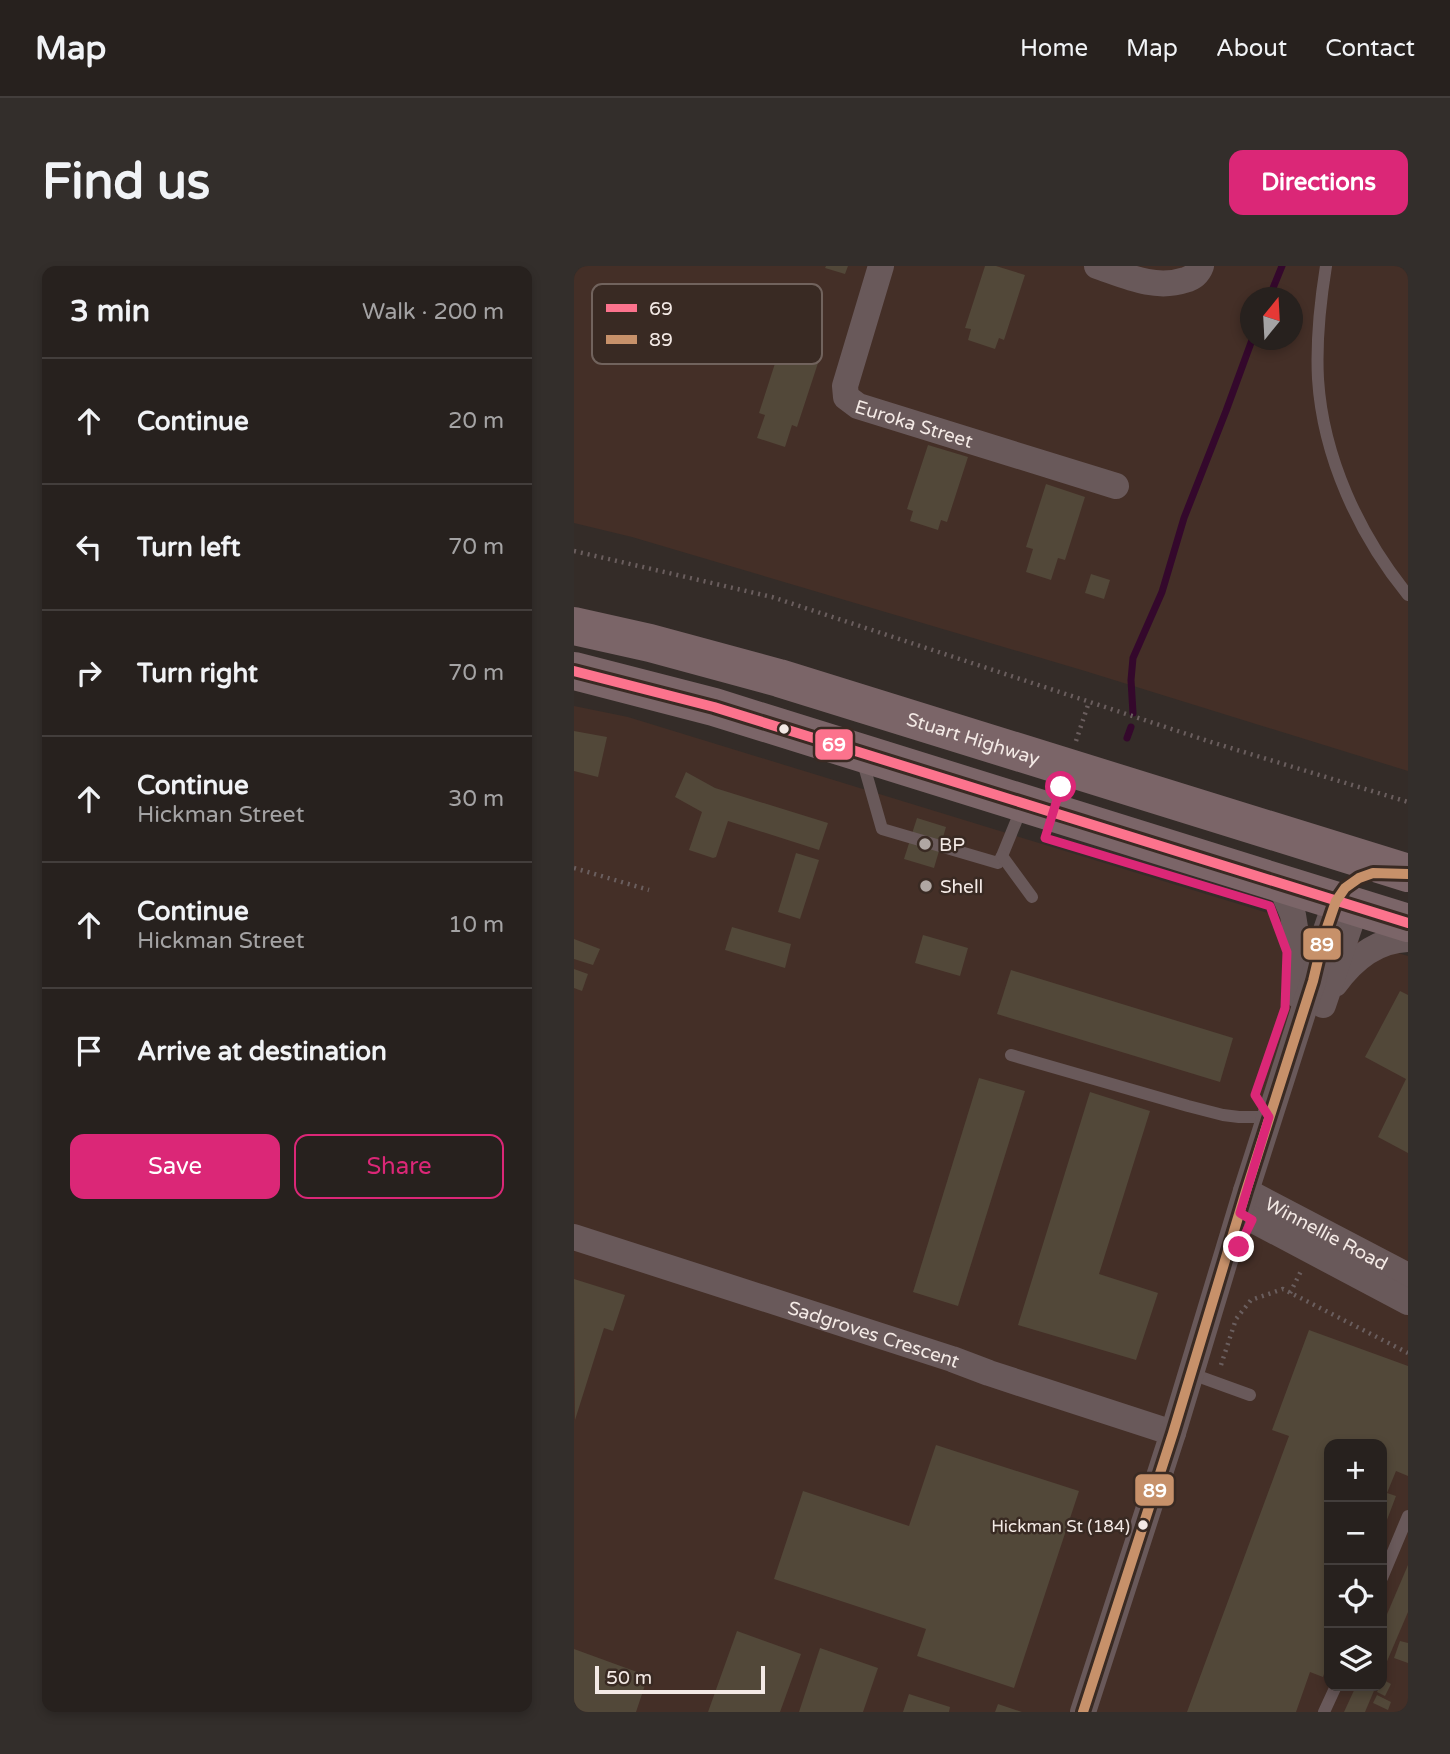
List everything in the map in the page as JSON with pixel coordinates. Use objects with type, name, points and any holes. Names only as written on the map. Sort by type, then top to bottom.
[{"type":"highway","name":"Stuart Highway","points":[[574,626],[650,643],[779,678],[856,703],[1085,764],[1408,874]]},
{"type":"highway","points":[[574,671],[714,707],[1280,884],[1345,899],[1408,923]]},
{"type":"highway","points":[[856,703],[894,729],[997,760],[1023,804]]},
{"type":"highway","points":[[1085,764],[1122,798],[1331,863],[1345,899]]},
{"type":"highway","points":[[1345,899],[1359,878],[1373,873],[1408,874]]},
{"type":"street","name":"Euroka Street","points":[[881,266],[845,386],[846,397],[858,407],[1116,486]]},
{"type":"street","points":[[1097,266],[1144,282],[1173,284],[1193,278],[1201,266]]},
{"type":"street","points":[[1280,884],[1293,915],[1296,934],[1298,1029]]},
{"type":"street","points":[[1083,1712],[1173,1433],[1204,1378],[1217,1292],[1322,1007],[1345,899]]},
{"type":"street","points":[[1250,1205],[1269,1117],[1345,899]]},
{"type":"street","points":[[1322,1007],[1335,983],[1357,959],[1383,943],[1408,939]]},
{"type":"street","name":"Winnellie Road","points":[[1250,1205],[1408,1276]]},
{"type":"street","name":"Winnellie Road","points":[[1250,1205],[1408,1301]]},
{"type":"street","name":"Sadgroves Crescent","points":[[574,1237],[1173,1433]]},
{"type":"lane","points":[[1326,266],[1318,343],[1318,380],[1324,425],[1339,474],[1356,514],[1371,544],[1408,595]]},
{"type":"lane","points":[[860,752],[882,829],[998,863],[1023,804]]},
{"type":"lane","points":[[1002,856],[1032,897]]},
{"type":"lane","points":[[1011,1055],[1223,1115],[1269,1117]]},
{"type":"lane","points":[[1204,1378],[1250,1395]]},
{"type":"lane","points":[[1387,1566],[1408,1516]]},
{"type":"lane","points":[[1325,1712],[1334,1691]]},
{"type":"path","points":[[574,551],[772,597],[1211,742],[1408,802]]},
{"type":"path","points":[[1085,764],[1089,702]]},
{"type":"path","points":[[574,868],[649,890]]},
{"type":"path","points":[[1290,1293],[1301,1270]]},
{"type":"path","points":[[1204,1378],[1236,1319],[1251,1300],[1283,1289],[1408,1353]]},
{"type":"shaded area","points":[[574,266],[1408,266],[1408,771],[1085,671],[632,537],[574,523]]},
{"type":"shaded area","points":[[574,706],[628,717],[1408,956],[1408,1712],[574,1712]]},
{"type":"building","points":[[848,266],[845,274],[825,268]]},
{"type":"building","points":[[985,266],[996,266],[1025,275],[1004,340],[999,338],[995,349],[968,340],[971,329],[965,328]]},
{"type":"building","points":[[775,364],[818,364],[797,427],[792,425],[785,447],[757,438],[765,415],[759,413]]},
{"type":"building","points":[[928,445],[968,457],[947,522],[941,520],[938,530],[910,521],[913,511],[907,509]]},
{"type":"building","points":[[1046,484],[1085,497],[1065,560],[1058,558],[1051,580],[1026,572],[1033,549],[1026,547]]},
{"type":"building","points":[[1091,574],[1110,580],[1104,599],[1085,593]]},
{"type":"building","points":[[574,731],[607,737],[598,777],[574,771]]},
{"type":"building","points":[[686,772],[715,788],[828,823],[819,850],[728,821],[716,857],[689,850],[702,812],[675,797]]},
{"type":"building","points":[[917,818],[946,827],[934,868],[904,859]]},
{"type":"building","points":[[796,853],[819,860],[800,919],[778,912]]},
{"type":"building","points":[[732,927],[791,944],[785,968],[725,950]]},
{"type":"building","points":[[923,935],[968,948],[960,976],[915,963]]},
{"type":"building","points":[[574,939],[600,949],[593,965],[574,959]]},
{"type":"building","points":[[574,969],[588,974],[582,991],[574,988]]},
{"type":"building","points":[[1011,970],[1233,1038],[1220,1082],[997,1014]]},
{"type":"building","points":[[1400,991],[1408,995],[1408,1153],[1378,1137],[1406,1079],[1365,1057]]},
{"type":"building","points":[[979,1078],[1025,1091],[958,1306],[913,1292]]},
{"type":"building","points":[[1090,1092],[1150,1111],[1099,1274],[1158,1293],[1136,1360],[1018,1325]]},
{"type":"building","points":[[574,1279],[625,1295],[613,1331],[604,1328],[575,1420]]},
{"type":"building","points":[[1309,1330],[1408,1366],[1408,1476],[1396,1471],[1387,1493],[1387,1439],[1324,1439],[1323,1677],[1310,1672],[1296,1712],[1187,1712],[1289,1436],[1272,1430]]},
{"type":"building","points":[[936,1445],[1079,1491],[1014,1688],[917,1656],[926,1629],[774,1579],[803,1491],[909,1526]]},
{"type":"building","points":[[1387,1493],[1396,1496],[1387,1520]]},
{"type":"building","points":[[1408,1565],[1408,1612],[1387,1661],[1387,1614]]},
{"type":"building","points":[[737,1631],[801,1654],[780,1712],[708,1712]]},
{"type":"building","points":[[1400,1641],[1408,1643],[1408,1663],[1394,1658]]},
{"type":"building","points":[[820,1648],[878,1668],[863,1712],[799,1712]]},
{"type":"building","points":[[574,1649],[648,1676],[636,1712],[574,1712]]},
{"type":"building","points":[[1387,1682],[1391,1684],[1385,1696],[1377,1692],[1387,1691]]},
{"type":"building","points":[[1354,1691],[1374,1691],[1365,1712],[1344,1712]]},
{"type":"building","points":[[909,1694],[950,1707],[949,1712],[903,1712]]},
{"type":"building","points":[[1377,1695],[1391,1702],[1388,1710],[1373,1703]]},
{"type":"building","points":[[998,1704],[1022,1712],[995,1712]]},
{"type":"waterway","points":[[1273,287],[1282,266]]},
{"type":"waterway","points":[[1133,713],[1133,658],[1162,592],[1184,518],[1248,350]]},
{"type":"waterway","points":[[1127,738],[1131,727]]},
{"type":"transit line","name":"69","points":[[574,671],[714,707],[1408,923]]},
{"type":"transit line","name":"89","points":[[1083,1712],[1173,1433],[1336,901],[1345,888],[1359,878],[1373,873],[1408,874]]},
{"type":"place","name":"BP","points":[[925,844]]},
{"type":"place","name":"Shell","points":[[926,886]]},
{"type":"place","name":"Hickman St (184)","points":[[1143,1525]]},
{"type":"route","points":[[1061,787],[1045,838],[1270,906],[1287,952],[1285,1008],[1255,1095],[1269,1117],[1240,1213],[1252,1220],[1239,1247]]}]
